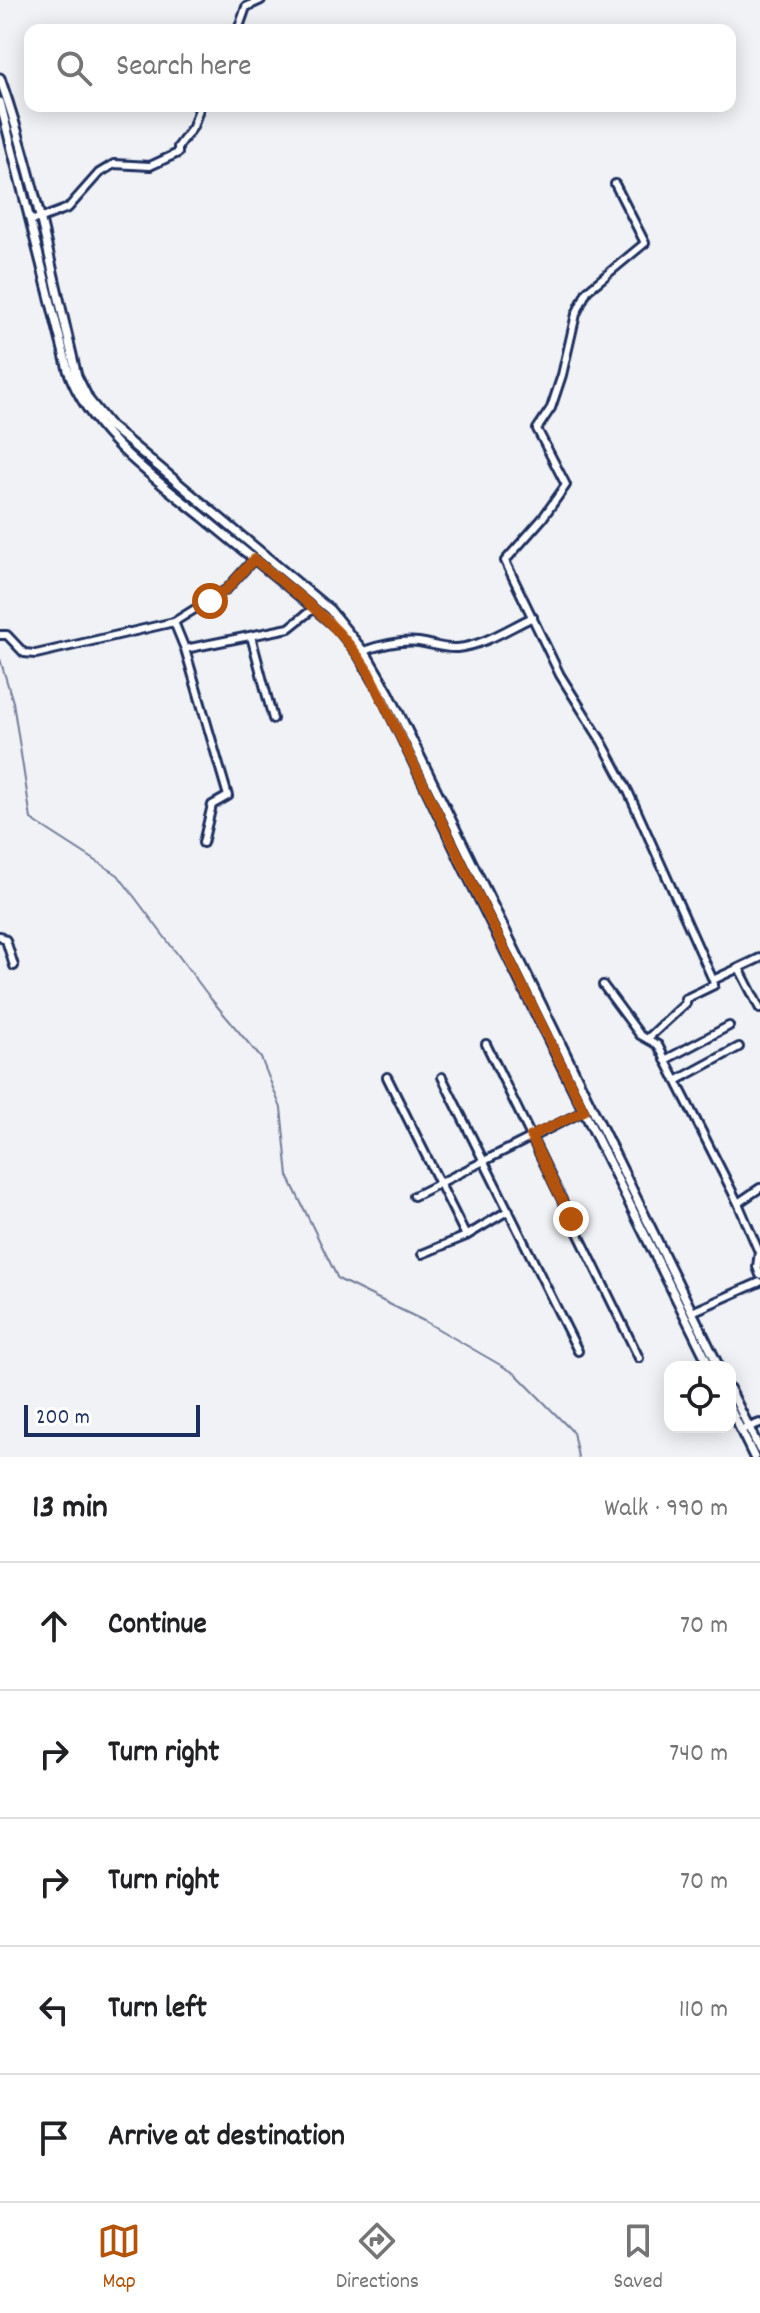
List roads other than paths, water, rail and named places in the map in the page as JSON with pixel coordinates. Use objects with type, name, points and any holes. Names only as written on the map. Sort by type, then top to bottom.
[{"type":"main road","points":[[0,78],[11,110],[68,370],[82,402],[102,430],[164,486],[314,608],[351,645],[378,688],[467,876],[707,1361]]},
{"type":"main road","points":[[0,102],[77,376],[89,400],[110,426],[330,610],[363,651],[389,693],[716,1361]]},
{"type":"main road","points":[[736,1405],[754,1457]]},
{"type":"main road","points":[[736,1416],[760,1450]]},
{"type":"street","points":[[239,24],[246,7],[261,0]]},
{"type":"street","points":[[35,219],[68,208],[99,173],[114,164],[150,166],[178,153],[178,147],[193,127],[198,112]]},
{"type":"street","points":[[615,184],[645,243],[587,291],[576,314],[551,408],[537,429],[566,485],[542,519],[505,561],[560,675],[628,791],[713,980],[714,985],[685,999],[686,1003],[647,1039]]},
{"type":"street","points":[[0,635],[7,635],[24,653],[36,654],[174,622],[227,589],[254,559]]},
{"type":"street","points":[[185,649],[289,628],[314,608]]},
{"type":"street","points":[[363,651],[386,644],[416,641],[451,649],[461,648],[533,617]]},
{"type":"street","points":[[174,622],[185,649],[228,796],[212,805],[203,843]]},
{"type":"street","points":[[251,636],[273,719]]},
{"type":"street","points":[[0,936],[6,940],[14,966]]},
{"type":"street","points":[[713,980],[760,958]]},
{"type":"street","points":[[739,968],[760,1009]]},
{"type":"street","points":[[603,985],[640,1035],[658,1045],[738,1203],[759,1252],[757,1267],[760,1275]]},
{"type":"street","points":[[665,1060],[729,1026]]},
{"type":"street","points":[[486,1044],[639,1358]]},
{"type":"street","points":[[676,1081],[739,1047]]},
{"type":"street","points":[[387,1077],[466,1236]]},
{"type":"street","points":[[442,1077],[578,1351]]},
{"type":"street","points":[[414,1196],[584,1111]]},
{"type":"street","points":[[738,1203],[760,1188]]},
{"type":"street","points":[[422,1254],[466,1236],[509,1210]]},
{"type":"street","points":[[692,1312],[760,1282]]},
{"type":"street","points":[[745,1428],[760,1423]]},
{"type":"waterway","points":[[0,659],[13,702],[31,819],[118,875],[211,999],[261,1058],[281,1108],[288,1176],[338,1279],[426,1322],[516,1374],[573,1432],[578,1457]]}]
